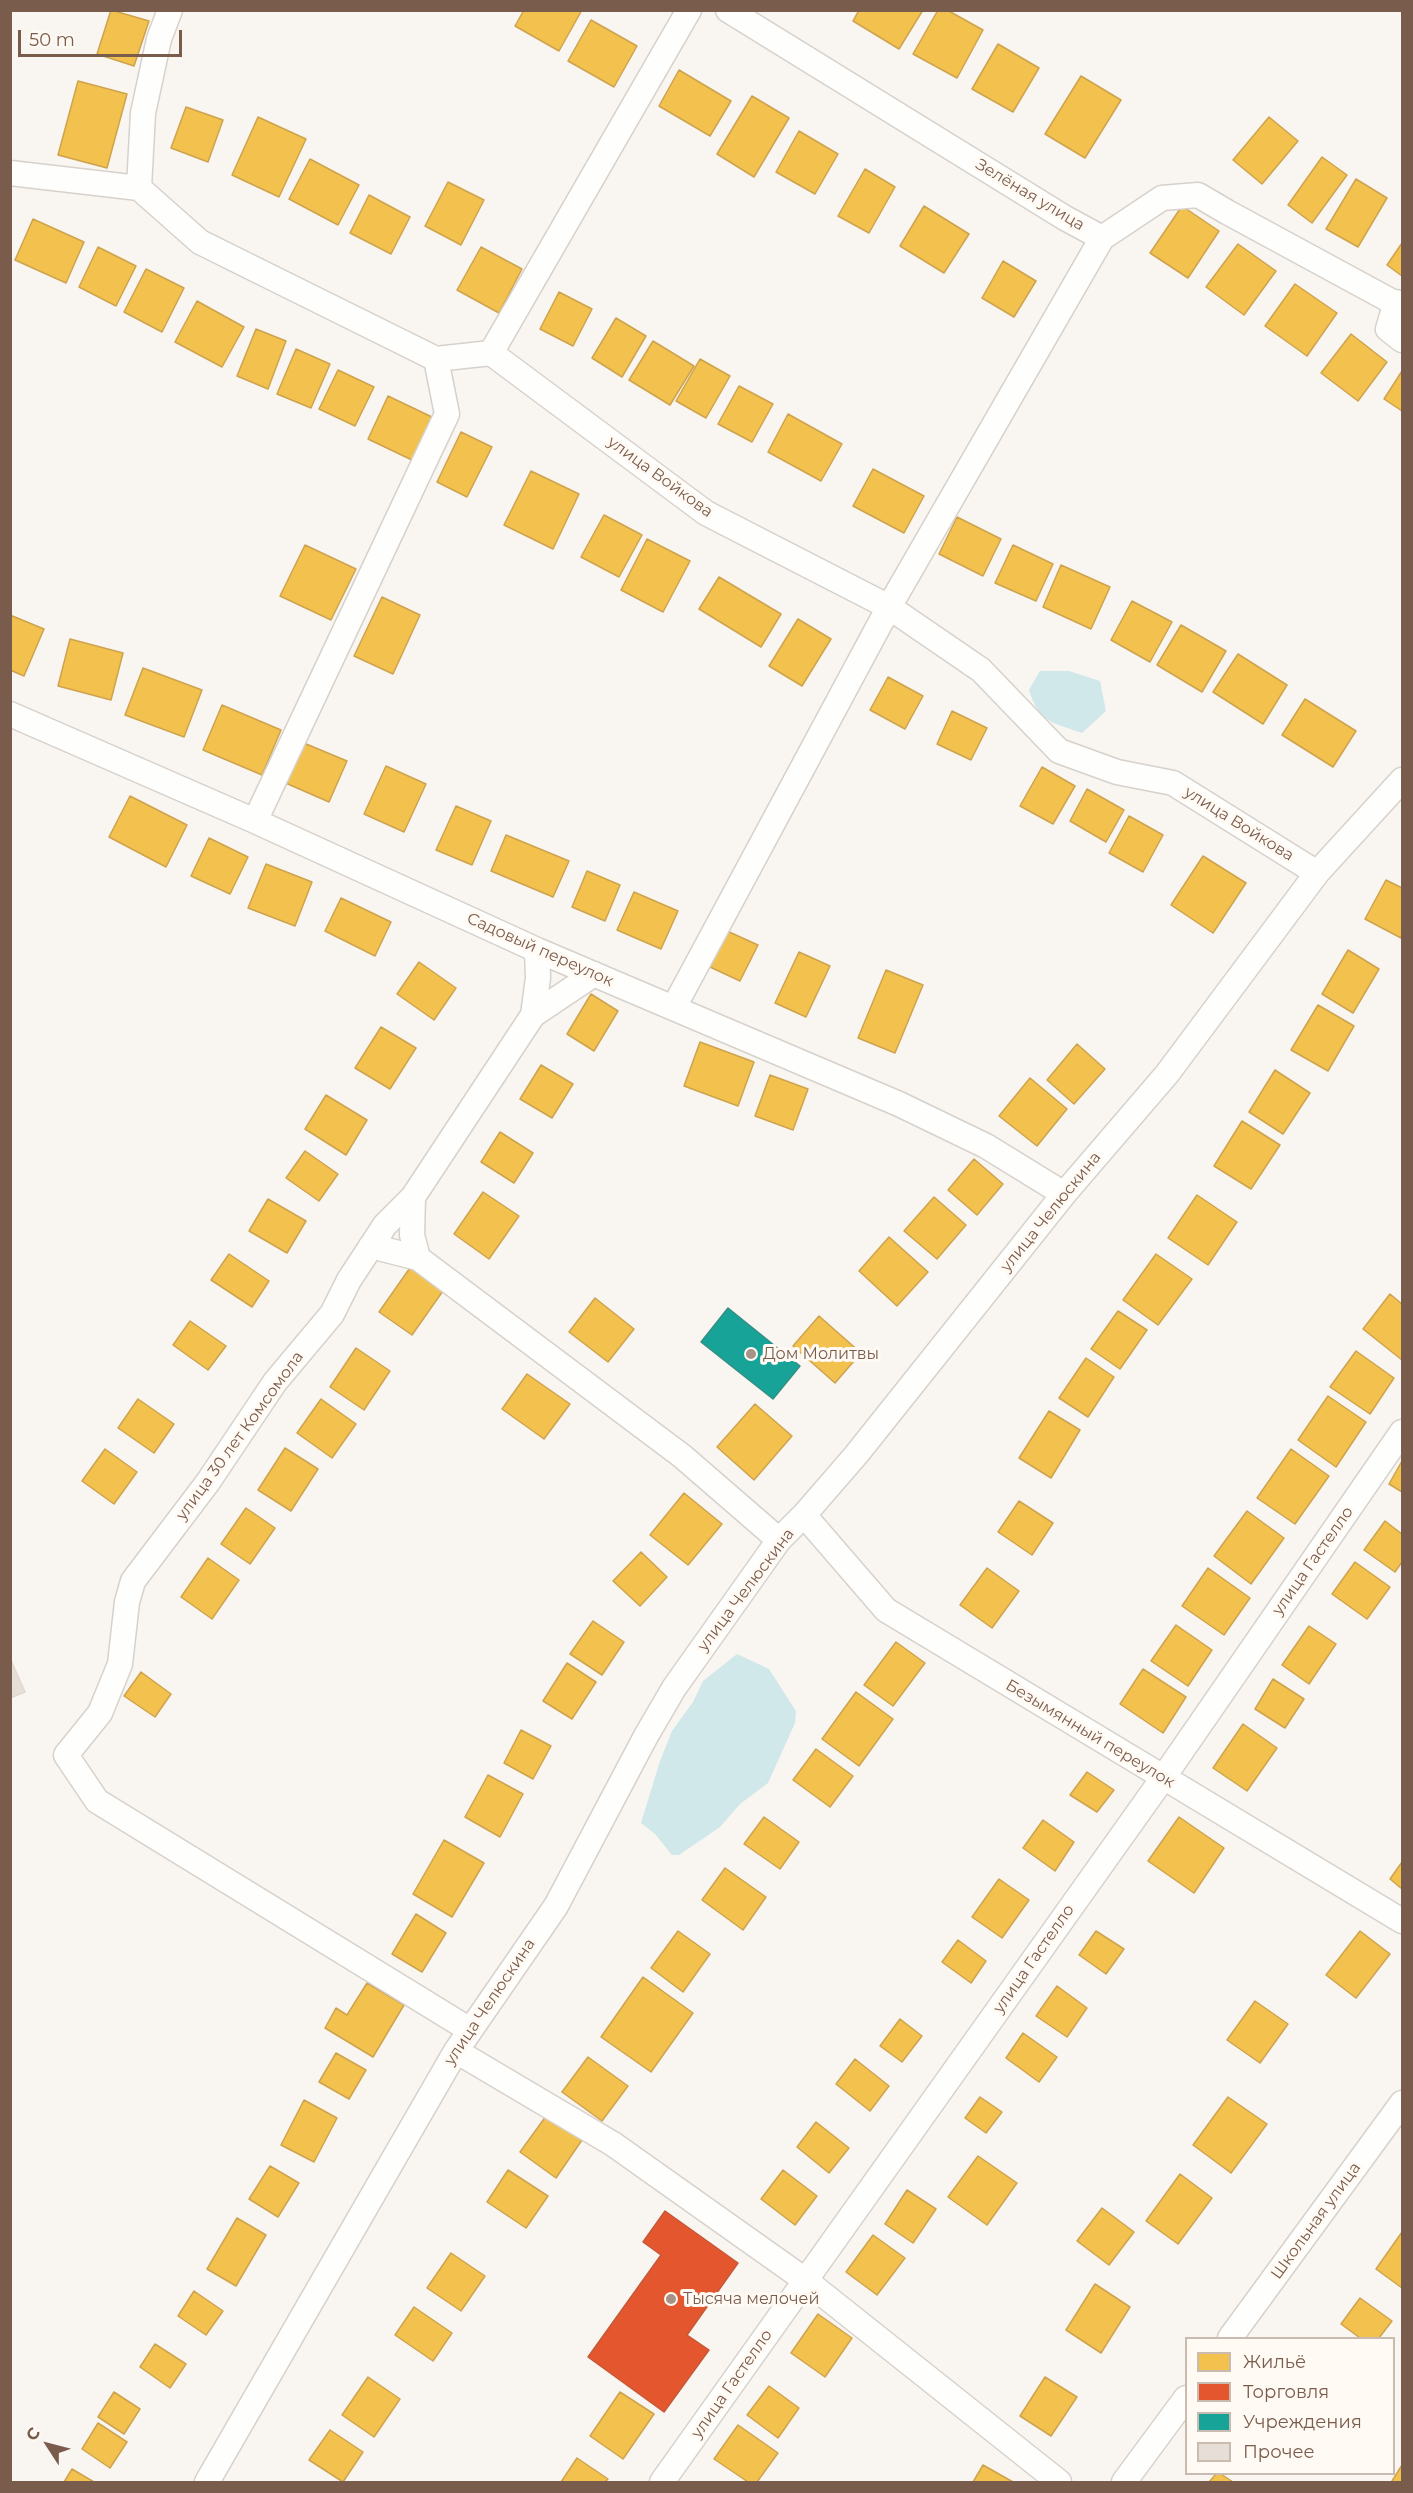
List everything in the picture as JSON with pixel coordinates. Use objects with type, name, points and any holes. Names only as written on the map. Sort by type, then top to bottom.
[{"type":"street","points":[[139,189],[143,112],[159,39],[170,10]]},
{"type":"street","points":[[10,173],[139,189],[200,242],[436,359],[491,353],[689,10]]},
{"type":"street","name":"Зелёная улица","points":[[728,10],[1065,218],[1102,238],[1162,198],[1198,195],[1399,304]]},
{"type":"street","points":[[674,1008],[889,607],[1102,238]]},
{"type":"street","points":[[1399,304],[1388,328],[1402,340]]},
{"type":"street","name":"улица Войкова","points":[[491,353],[706,513],[889,607],[981,670],[1059,751],[1117,772],[1173,783],[1317,873]]},
{"type":"street","points":[[255,821],[447,414],[436,359]]},
{"type":"street","name":"Садовый переулок","points":[[10,714],[255,821],[537,950],[918,1113],[986,1146],[1064,1194]]},
{"type":"street","name":"улица Челюскина","points":[[207,2482],[456,2051],[556,1906],[674,1688],[779,1540],[856,1455],[1064,1194],[1167,1074],[1317,873],[1402,780]]},
{"type":"street","name":"улица 30 лет Комсомола","points":[[533,1015],[538,978],[537,950]]},
{"type":"street","name":"улица 30 лет Комсомола","points":[[470,2030],[97,1801],[66,1755],[100,1713],[120,1664],[127,1602],[133,1581],[208,1482],[275,1382],[332,1314],[349,1280],[385,1225],[413,1197],[533,1015],[594,974]]},
{"type":"street","points":[[413,1197],[412,1235],[418,1258]]},
{"type":"street","points":[[371,1246],[418,1258],[682,1456],[779,1540]]},
{"type":"street","name":"улица Гастелло","points":[[662,2482],[1163,1778],[1402,1432]]},
{"type":"street","name":"Безымянный переулок","points":[[804,1515],[886,1610],[1402,1921]]},
{"type":"street","points":[[456,2051],[613,2144],[805,2280],[1059,2482]]},
{"type":"street","name":"Школьная улица","points":[[1231,2337],[1402,2103]]},
{"type":"street","points":[[1124,2482],[1185,2399]]},
{"type":"water","points":[[1040,671],[1069,671],[1100,681],[1106,711],[1082,733],[1048,720],[1037,709],[1029,690]]},
{"type":"water","points":[[737,1654],[769,1669],[796,1711],[795,1723],[768,1783],[740,1804],[720,1827],[679,1855],[672,1855],[655,1834],[641,1823],[660,1761],[672,1731],[693,1702],[703,1681]]},
{"type":"building: Жильё","points":[[111,10],[149,21],[134,66],[97,54]]},
{"type":"building: Жильё","points":[[524,10],[582,10],[559,51],[515,26]]},
{"type":"building: Жильё","points":[[859,10],[923,10],[899,49],[853,21]]},
{"type":"building: Жильё","points":[[938,10],[947,10],[983,30],[957,78],[913,54]]},
{"type":"building: Жильё","points":[[591,20],[637,46],[614,87],[568,61]]},
{"type":"building: Жильё","points":[[998,44],[1039,68],[1013,112],[972,89]]},
{"type":"building: Жильё","points":[[679,70],[731,101],[710,136],[659,106]]},
{"type":"building: Жильё","points":[[1081,76],[1121,100],[1085,158],[1045,134]]},
{"type":"building: Жильё","points":[[78,81],[127,94],[107,168],[58,155]]},
{"type":"building: Жильё","points":[[752,96],[789,118],[754,177],[717,154]]},
{"type":"building: Жильё","points":[[186,107],[223,120],[208,162],[171,148]]},
{"type":"building: Жильё","points":[[258,117],[306,139],[279,197],[232,175]]},
{"type":"building: Жильё","points":[[1269,117],[1298,141],[1262,184],[1233,160]]},
{"type":"building: Жильё","points":[[799,131],[838,154],[815,194],[776,172]]},
{"type":"building: Жильё","points":[[1322,157],[1347,175],[1312,223],[1288,205]]},
{"type":"building: Жильё","points":[[310,159],[359,185],[338,225],[289,199]]},
{"type":"building: Жильё","points":[[865,169],[895,187],[869,233],[838,216]]},
{"type":"building: Жильё","points":[[1356,179],[1387,198],[1358,247],[1326,229]]},
{"type":"building: Жильё","points":[[448,182],[484,200],[461,245],[425,226]]},
{"type":"building: Жильё","points":[[369,195],[410,217],[391,254],[350,233]]},
{"type":"building: Жильё","points":[[924,206],[969,234],[944,273],[900,246]]},
{"type":"building: Жильё","points":[[1182,206],[1219,231],[1188,278],[1150,253]]},
{"type":"building: Жильё","points":[[33,219],[84,242],[66,283],[15,260]]},
{"type":"building: Жильё","points":[[1402,243],[1402,276],[1387,265]]},
{"type":"building: Жильё","points":[[1238,244],[1276,271],[1244,315],[1206,287]]},
{"type":"building: Жильё","points":[[98,247],[136,266],[116,306],[79,287]]},
{"type":"building: Жильё","points":[[481,247],[522,269],[499,313],[457,290]]},
{"type":"building: Жильё","points":[[1003,261],[1036,281],[1014,317],[982,298]]},
{"type":"building: Жильё","points":[[146,269],[184,288],[162,332],[124,312]]},
{"type":"building: Жильё","points":[[1295,284],[1337,313],[1307,356],[1265,326]]},
{"type":"building: Жильё","points":[[559,292],[592,309],[573,346],[540,329]]},
{"type":"building: Жильё","points":[[197,301],[244,327],[222,367],[175,342]]},
{"type":"building: Жильё","points":[[616,318],[646,336],[622,377],[592,358]]},
{"type":"building: Жильё","points":[[256,329],[286,341],[268,389],[237,376]]},
{"type":"building: Жильё","points":[[1351,334],[1387,362],[1358,401],[1321,373]]},
{"type":"building: Жильё","points":[[653,341],[694,366],[670,405],[629,380]]},
{"type":"building: Жильё","points":[[296,349],[330,364],[311,408],[277,394]]},
{"type":"building: Жильё","points":[[700,359],[730,376],[706,418],[676,401]]},
{"type":"building: Жильё","points":[[338,370],[374,387],[355,426],[319,409]]},
{"type":"building: Жильё","points":[[1402,371],[1402,411],[1384,399]]},
{"type":"building: Жильё","points":[[739,386],[773,404],[752,442],[718,424]]},
{"type":"building: Жильё","points":[[388,396],[434,418],[414,461],[368,439]]},
{"type":"building: Жильё","points":[[788,414],[842,444],[821,481],[768,452]]},
{"type":"building: Жильё","points":[[461,432],[492,447],[467,497],[437,482]]},
{"type":"building: Жильё","points":[[873,469],[924,496],[904,533],[853,506]]},
{"type":"building: Жильё","points":[[531,471],[579,494],[553,549],[504,525]]},
{"type":"building: Жильё","points":[[604,515],[642,535],[619,577],[581,557]]},
{"type":"building: Жильё","points":[[957,517],[1001,539],[983,576],[939,554]]},
{"type":"building: Жильё","points":[[647,539],[690,561],[663,612],[621,590]]},
{"type":"building: Жильё","points":[[305,545],[356,569],[331,620],[280,596]]},
{"type":"building: Жильё","points":[[1013,545],[1053,564],[1036,601],[995,583]]},
{"type":"building: Жильё","points":[[1061,565],[1110,587],[1091,629],[1043,607]]},
{"type":"building: Жильё","points":[[719,577],[781,614],[761,647],[699,609]]},
{"type":"building: Жильё","points":[[382,597],[420,615],[393,674],[354,656]]},
{"type":"building: Жильё","points":[[1132,601],[1172,622],[1150,662],[1111,640]]},
{"type":"building: Жильё","points":[[10,615],[44,629],[24,676],[10,670]]},
{"type":"building: Жильё","points":[[798,619],[831,639],[802,686],[769,666]]},
{"type":"building: Жильё","points":[[1181,625],[1226,651],[1202,692],[1157,665]]},
{"type":"building: Жильё","points":[[70,639],[123,653],[111,700],[58,686]]},
{"type":"building: Жильё","points":[[1238,654],[1287,685],[1263,724],[1213,692]]},
{"type":"building: Жильё","points":[[143,668],[202,690],[184,737],[125,715]]},
{"type":"building: Жильё","points":[[888,677],[923,696],[905,729],[870,710]]},
{"type":"building: Жильё","points":[[1305,699],[1356,731],[1333,767],[1282,735]]},
{"type":"building: Жильё","points":[[222,705],[281,730],[262,775],[203,750]]},
{"type":"building: Жильё","points":[[952,711],[987,728],[971,760],[937,744]]},
{"type":"building: Жильё","points":[[299,741],[347,761],[329,802],[281,781]]},
{"type":"building: Жильё","points":[[386,766],[426,784],[404,832],[364,814]]},
{"type":"building: Жильё","points":[[1042,767],[1075,786],[1053,824],[1020,806]]},
{"type":"building: Жильё","points":[[1087,789],[1124,810],[1106,842],[1070,821]]},
{"type":"building: Жильё","points":[[130,796],[187,825],[166,867],[109,837]]},
{"type":"building: Жильё","points":[[456,806],[491,821],[472,865],[436,850]]},
{"type":"building: Жильё","points":[[1129,816],[1163,835],[1143,872],[1109,853]]},
{"type":"building: Жильё","points":[[506,835],[569,861],[553,897],[491,871]]},
{"type":"building: Жильё","points":[[209,838],[248,857],[230,894],[191,876]]},
{"type":"building: Жильё","points":[[1203,856],[1246,883],[1213,933],[1171,905]]},
{"type":"building: Жильё","points":[[266,864],[312,882],[295,926],[248,908]]},
{"type":"building: Жильё","points":[[587,871],[620,885],[605,921],[572,907]]},
{"type":"building: Жильё","points":[[1386,880],[1402,888],[1401,938],[1365,919]]},
{"type":"building: Жильё","points":[[634,892],[678,911],[661,949],[617,930]]},
{"type":"building: Жильё","points":[[341,898],[391,922],[375,956],[325,931]]},
{"type":"building: Жильё","points":[[727,931],[758,945],[740,981],[710,967]]},
{"type":"building: Жильё","points":[[1348,950],[1379,969],[1353,1013],[1322,994]]},
{"type":"building: Жильё","points":[[799,952],[830,966],[806,1017],[775,1003]]},
{"type":"building: Жильё","points":[[419,962],[456,988],[434,1020],[397,994]]},
{"type":"building: Жильё","points":[[886,970],[923,985],[895,1053],[858,1038]]},
{"type":"building: Жильё","points":[[591,994],[618,1011],[594,1051],[567,1034]]},
{"type":"building: Жильё","points":[[1318,1005],[1354,1026],[1328,1071],[1291,1050]]},
{"type":"building: Жильё","points":[[381,1027],[416,1048],[390,1089],[355,1068]]},
{"type":"building: Жильё","points":[[700,1042],[754,1062],[738,1106],[684,1086]]},
{"type":"building: Жильё","points":[[1077,1044],[1105,1069],[1074,1104],[1047,1080]]},
{"type":"building: Жильё","points":[[541,1065],[573,1084],[552,1118],[520,1099]]},
{"type":"building: Жильё","points":[[1275,1070],[1310,1093],[1283,1134],[1249,1112]]},
{"type":"building: Жильё","points":[[770,1075],[808,1089],[793,1130],[755,1116]]},
{"type":"building: Жильё","points":[[1030,1078],[1067,1109],[1037,1146],[999,1116]]},
{"type":"building: Жильё","points":[[326,1095],[367,1120],[346,1155],[305,1129]]},
{"type":"building: Жильё","points":[[1242,1121],[1280,1145],[1251,1189],[1214,1166]]},
{"type":"building: Жильё","points":[[500,1132],[533,1153],[514,1183],[481,1162]]},
{"type":"building: Жильё","points":[[305,1151],[338,1174],[319,1201],[286,1178]]},
{"type":"building: Жильё","points":[[974,1159],[1003,1184],[977,1215],[948,1190]]},
{"type":"building: Жильё","points":[[483,1192],[519,1216],[489,1259],[454,1234]]},
{"type":"building: Жильё","points":[[1197,1195],[1237,1222],[1208,1265],[1168,1238]]},
{"type":"building: Жильё","points":[[934,1197],[966,1225],[937,1259],[904,1231]]},
{"type":"building: Жильё","points":[[268,1199],[306,1221],[287,1253],[249,1231]]},
{"type":"building: Жильё","points":[[889,1237],[928,1272],[897,1306],[859,1271]]},
{"type":"building: Жильё","points":[[229,1254],[269,1281],[252,1307],[211,1280]]},
{"type":"building: Жильё","points":[[1156,1254],[1192,1279],[1158,1325],[1123,1300]]},
{"type":"building: Жильё","points":[[412,1265],[445,1288],[412,1335],[379,1312]]},
{"type":"building: Жильё","points":[[1390,1294],[1402,1304],[1402,1360],[1363,1329]]},
{"type":"building: Жильё","points":[[595,1298],[634,1329],[608,1362],[569,1332]]},
{"type":"building: Жильё","points":[[1118,1311],[1147,1330],[1120,1369],[1091,1349]]},
{"type":"building: Жильё","points":[[819,1316],[861,1353],[835,1383],[793,1346]]},
{"type":"building: Жильё","points":[[190,1321],[226,1346],[208,1370],[173,1345]]},
{"type":"building: Жильё","points":[[356,1348],[390,1371],[364,1410],[330,1387]]},
{"type":"building: Жильё","points":[[1356,1351],[1394,1378],[1370,1414],[1330,1387]]},
{"type":"building: Жильё","points":[[1086,1358],[1114,1377],[1088,1417],[1059,1398]]},
{"type":"building: Жильё","points":[[527,1374],[570,1404],[544,1439],[502,1409]]},
{"type":"building: Жильё","points":[[1328,1396],[1366,1422],[1336,1467],[1298,1440]]},
{"type":"building: Жильё","points":[[138,1399],[174,1424],[154,1453],[118,1428]]},
{"type":"building: Жильё","points":[[321,1399],[356,1424],[332,1458],[297,1433]]},
{"type":"building: Жильё","points":[[755,1404],[792,1436],[754,1480],[717,1447]]},
{"type":"building: Жильё","points":[[1049,1411],[1080,1430],[1051,1478],[1019,1458]]},
{"type":"building: Жильё","points":[[285,1448],[318,1469],[291,1511],[258,1490]]},
{"type":"building: Жильё","points":[[105,1449],[137,1472],[114,1504],[82,1481]]},
{"type":"building: Жильё","points":[[1291,1449],[1329,1476],[1295,1524],[1257,1498]]},
{"type":"building: Жильё","points":[[1402,1461],[1402,1492],[1389,1484]]},
{"type":"building: Жильё","points":[[684,1493],[722,1524],[688,1565],[650,1535]]},
{"type":"building: Жильё","points":[[1019,1501],[1053,1523],[1032,1555],[998,1532]]},
{"type":"building: Жильё","points":[[246,1508],[275,1528],[250,1564],[221,1544]]},
{"type":"building: Жильё","points":[[1247,1511],[1284,1538],[1251,1584],[1214,1556]]},
{"type":"building: Жильё","points":[[1385,1521],[1402,1534],[1402,1562],[1395,1572],[1364,1550]]},
{"type":"building: Жильё","points":[[641,1552],[667,1577],[640,1606],[613,1581]]},
{"type":"building: Жильё","points":[[208,1558],[239,1580],[212,1619],[181,1597]]},
{"type":"building: Жильё","points":[[1355,1562],[1390,1587],[1367,1619],[1332,1594]]},
{"type":"building: Жильё","points":[[987,1568],[1019,1591],[992,1628],[960,1605]]},
{"type":"building: Жильё","points":[[1208,1568],[1250,1598],[1224,1635],[1182,1606]]},
{"type":"building: Жильё","points":[[593,1621],[624,1642],[602,1675],[570,1654]]},
{"type":"building: Жильё","points":[[1176,1625],[1212,1650],[1188,1686],[1151,1661]]},
{"type":"building: Жильё","points":[[1309,1626],[1336,1644],[1309,1684],[1282,1665]]},
{"type":"building: Жильё","points":[[896,1642],[925,1663],[893,1706],[864,1685]]},
{"type":"building: Жильё","points":[[567,1663],[596,1682],[572,1719],[543,1701]]},
{"type":"building: Жильё","points":[[1143,1669],[1186,1697],[1163,1733],[1120,1704]]},
{"type":"building: Жильё","points":[[141,1672],[171,1694],[155,1717],[124,1696]]},
{"type":"building: Жильё","points":[[1273,1679],[1304,1699],[1285,1728],[1255,1709]]},
{"type":"building: Жильё","points":[[856,1692],[893,1719],[859,1766],[822,1739]]},
{"type":"building: Жильё","points":[[1243,1724],[1277,1748],[1247,1791],[1213,1768]]},
{"type":"building: Жильё","points":[[521,1730],[551,1746],[533,1779],[504,1763]]},
{"type":"building: Жильё","points":[[816,1749],[853,1776],[830,1807],[793,1780]]},
{"type":"building: Жильё","points":[[1087,1772],[1114,1790],[1097,1812],[1070,1795]]},
{"type":"building: Жильё","points":[[488,1775],[523,1794],[500,1837],[465,1817]]},
{"type":"building: Жильё","points":[[764,1817],[799,1842],[780,1869],[744,1844]]},
{"type":"building: Жильё","points":[[1179,1817],[1224,1848],[1194,1893],[1148,1861]]},
{"type":"building: Жильё","points":[[1043,1820],[1074,1842],[1055,1871],[1023,1848]]},
{"type":"building: Жильё","points":[[444,1840],[484,1863],[452,1917],[413,1894]]},
{"type":"building: Жильё","points":[[1402,1862],[1402,1889],[1390,1879]]},
{"type":"building: Жильё","points":[[725,1868],[766,1897],[743,1930],[702,1900]]},
{"type":"building: Жильё","points":[[999,1879],[1029,1900],[1002,1938],[972,1917]]},
{"type":"building: Жильё","points":[[416,1914],[446,1933],[422,1972],[392,1954]]},
{"type":"building: Жильё","points":[[678,1931],[710,1954],[683,1992],[651,1968]]},
{"type":"building: Жильё","points":[[1096,1931],[1124,1949],[1106,1974],[1079,1955]]},
{"type":"building: Жильё","points":[[1360,1931],[1390,1954],[1356,1998],[1326,1975]]},
{"type":"building: Жильё","points":[[958,1940],[986,1961],[971,1983],[942,1962]]},
{"type":"building: Жильё","points":[[643,1977],[693,2013],[651,2072],[601,2037]]},
{"type":"building: Жильё","points":[[367,1983],[404,2005],[373,2057],[325,2028],[336,2008],[347,2015]]},
{"type":"building: Жильё","points":[[1057,1986],[1087,2008],[1067,2037],[1036,2016]]},
{"type":"building: Жильё","points":[[1255,2001],[1288,2024],[1260,2063],[1227,2040]]},
{"type":"building: Жильё","points":[[900,2019],[922,2036],[902,2062],[880,2046]]},
{"type":"building: Жильё","points":[[1023,2033],[1057,2057],[1039,2082],[1006,2058]]},
{"type":"building: Жильё","points":[[336,2053],[366,2070],[349,2099],[319,2082]]},
{"type":"building: Жильё","points":[[588,2057],[628,2086],[602,2121],[562,2092]]},
{"type":"building: Жильё","points":[[855,2059],[889,2086],[870,2111],[836,2084]]},
{"type":"building: Жильё","points":[[980,2097],[1002,2112],[986,2133],[965,2118]]},
{"type":"building: Жильё","points":[[1228,2097],[1267,2124],[1231,2173],[1193,2145]]},
{"type":"building: Жильё","points":[[304,2100],[337,2118],[314,2162],[281,2145]]},
{"type":"building: Жильё","points":[[549,2112],[584,2137],[556,2178],[520,2152]]},
{"type":"building: Жильё","points":[[816,2122],[849,2148],[829,2173],[797,2147]]},
{"type":"building: Жильё","points":[[978,2156],[1017,2183],[987,2225],[948,2197]]},
{"type":"building: Жильё","points":[[270,2166],[299,2183],[278,2217],[249,2199]]},
{"type":"building: Жильё","points":[[508,2170],[548,2196],[526,2228],[487,2202]]},
{"type":"building: Жильё","points":[[783,2170],[817,2196],[795,2225],[761,2199]]},
{"type":"building: Жильё","points":[[1180,2174],[1212,2198],[1178,2244],[1146,2221]]},
{"type":"building: Жильё","points":[[907,2190],[936,2209],[913,2243],[885,2224]]},
{"type":"building: Жильё","points":[[1102,2208],[1134,2232],[1109,2265],[1077,2241]]},
{"type":"building: Жильё","points":[[237,2218],[266,2235],[236,2286],[207,2269]]},
{"type":"building: Жильё","points":[[1402,2232],[1402,2288],[1376,2269]]},
{"type":"building: Жильё","points":[[873,2235],[905,2258],[877,2295],[846,2272]]},
{"type":"building: Жильё","points":[[451,2253],[485,2276],[461,2311],[427,2288]]},
{"type":"building: Жильё","points":[[1095,2284],[1130,2307],[1101,2353],[1066,2330]]},
{"type":"building: Жильё","points":[[194,2291],[223,2311],[206,2335],[178,2316]]},
{"type":"building: Жильё","points":[[1360,2298],[1392,2321],[1380,2337],[1359,2337],[1341,2324]]},
{"type":"building: Жильё","points":[[414,2307],[452,2333],[433,2361],[395,2335]]},
{"type":"building: Жильё","points":[[818,2314],[852,2338],[825,2377],[791,2353]]},
{"type":"building: Жильё","points":[[155,2344],[186,2364],[170,2388],[140,2367]]},
{"type":"building: Жильё","points":[[368,2377],[400,2399],[374,2437],[342,2415]]},
{"type":"building: Жильё","points":[[1045,2377],[1077,2397],[1051,2436],[1020,2416]]},
{"type":"building: Жильё","points":[[769,2386],[799,2408],[778,2438],[747,2415]]},
{"type":"building: Жильё","points":[[114,2392],[140,2409],[124,2434],[98,2417]]},
{"type":"building: Жильё","points":[[620,2392],[654,2414],[623,2459],[590,2436]]},
{"type":"building: Жильё","points":[[98,2423],[127,2442],[110,2468],[82,2449]]},
{"type":"building: Жильё","points":[[738,2425],[778,2453],[757,2482],[748,2482],[714,2459]]},
{"type":"building: Жильё","points":[[330,2430],[363,2452],[343,2482],[309,2460]]},
{"type":"building: Жильё","points":[[577,2458],[608,2479],[605,2482],[561,2482]]},
{"type":"building: Жильё","points":[[983,2465],[1013,2482],[973,2482]]},
{"type":"building: Жильё","points":[[1402,2465],[1402,2482],[1393,2482],[1392,2481]]},
{"type":"building: Жильё","points":[[72,2469],[94,2482],[64,2482]]},
{"type":"building: Жильё","points":[[1215,2475],[1222,2475],[1233,2482],[1209,2482]]},
{"type":"building: Торговля","name":"Тысяча мелочей","points":[[665,2211],[738,2263],[687,2335],[709,2350],[664,2412],[588,2357],[661,2255],[643,2242]]},
{"type":"building: Учреждения","name":"Дом Молитвы","points":[[728,1308],[800,1366],[773,1399],[701,1342]]},
{"type":"building: Прочее","points":[[10,1658],[25,1692],[10,1698]]},
{"type":"place","name":"Дом Молитвы","points":[[751,1354]]},
{"type":"place","name":"Тысяча мелочей","points":[[671,2299]]}]
